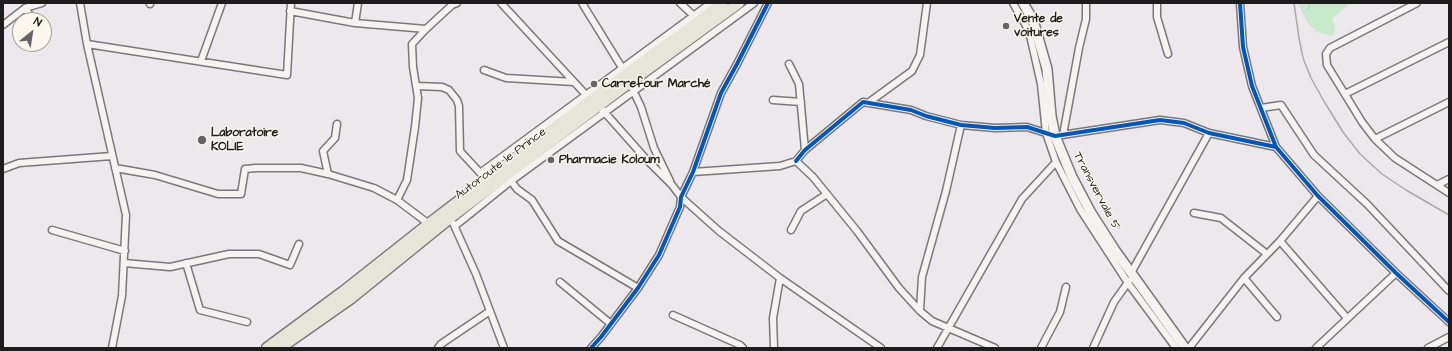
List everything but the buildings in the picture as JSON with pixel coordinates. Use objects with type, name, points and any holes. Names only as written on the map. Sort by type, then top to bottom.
[{"type":"main road","name":"Autoroute le Prince","points":[[280,348],[350,299],[453,222],[595,104],[723,3]]},
{"type":"main road","name":"Autoroute le Prince","points":[[628,79],[739,3]]},
{"type":"main road","name":"Transvervale 5","points":[[1023,3],[1033,20],[1047,69],[1051,116],[1059,135],[1072,177],[1091,213],[1131,278],[1185,348]]},
{"type":"main road","name":"Autoroute le Prince","points":[[267,348],[344,291],[430,223],[484,176],[595,104]]},
{"type":"street","points":[[3,25],[25,8],[42,3]]},
{"type":"street","points":[[80,3],[87,44],[126,215],[122,296],[112,348]]},
{"type":"street","points":[[201,61],[222,3]]},
{"type":"street","points":[[87,44],[287,75],[291,3]]},
{"type":"street","points":[[355,23],[358,3]]},
{"type":"street","points":[[397,200],[407,180],[418,105],[413,67],[412,44],[426,29],[457,3]]},
{"type":"street","points":[[501,3],[672,185],[681,197],[719,231],[780,278],[881,348]]},
{"type":"street","points":[[582,3],[628,79],[641,107],[654,148],[672,185]]},
{"type":"street","points":[[680,3],[694,16]]},
{"type":"street","points":[[628,79],[694,16],[711,3]]},
{"type":"street","points":[[504,348],[453,222],[511,181],[595,104],[628,79],[754,3]]},
{"type":"street","points":[[591,348],[638,288],[659,255],[680,207],[681,197],[693,172],[721,93],[768,3]]},
{"type":"street","points":[[868,103],[912,72],[920,55],[927,3]]},
{"type":"street","points":[[1013,3],[1029,31],[1041,84],[1046,133],[1056,162],[1080,209],[1131,278],[1176,348]]},
{"type":"street","points":[[1059,135],[1086,19],[1086,3]]},
{"type":"street","points":[[1157,3],[1157,17],[1168,54]]},
{"type":"street","points":[[1240,3],[1243,47],[1252,86],[1276,147],[1318,196],[1396,273],[1449,322]]},
{"type":"street","points":[[1417,3],[1330,48],[1326,54],[1327,64],[1362,122],[1375,139],[1395,158],[1449,193]]},
{"type":"street","points":[[25,8],[28,12]]},
{"type":"street","points":[[290,10],[355,23],[426,29]]},
{"type":"street","points":[[1345,94],[1449,42]]},
{"type":"street","points":[[789,64],[799,84],[805,150]]},
{"type":"street","points":[[484,70],[506,78],[574,82]]},
{"type":"street","points":[[416,86],[442,87],[449,90],[457,100],[459,106],[460,150],[484,176]]},
{"type":"street","points":[[773,100],[801,102]]},
{"type":"street","points":[[693,172],[780,166],[796,161],[805,150],[863,102],[911,110],[926,116],[961,125],[995,128],[1027,127],[1046,133],[1059,135],[1160,120],[1184,123],[1209,133],[1276,147]]},
{"type":"street","points":[[1375,139],[1449,102]]},
{"type":"street","points":[[1261,108],[1281,105],[1314,155],[1367,204],[1449,291]]},
{"type":"street","points":[[328,174],[322,152],[335,138],[337,124]]},
{"type":"street","points":[[920,311],[922,277],[946,191],[961,125]]},
{"type":"street","points":[[1093,348],[1114,302],[1131,278],[1209,133]]},
{"type":"street","points":[[3,169],[19,163],[112,156]]},
{"type":"street","points":[[796,161],[813,177],[899,288],[920,311],[932,321],[995,348]]},
{"type":"street","points":[[937,348],[1022,199],[1056,162]]},
{"type":"street","points":[[115,168],[155,175],[218,194],[241,194],[245,169],[300,168],[328,174],[374,188],[397,200],[424,221],[430,223]]},
{"type":"street","points":[[1437,186],[1449,179]]},
{"type":"street","points":[[511,181],[517,189],[532,200],[558,241],[638,288]]},
{"type":"street","points":[[791,230],[801,211],[827,194]]},
{"type":"street","points":[[1189,348],[1244,278],[1280,241],[1318,196]]},
{"type":"street","points":[[1194,213],[1220,218],[1267,254]]},
{"type":"street","points":[[52,230],[125,251]]},
{"type":"street","points":[[1280,241],[1347,318]]},
{"type":"street","points":[[124,263],[170,266],[229,254],[259,254],[290,265],[299,244]]},
{"type":"street","points":[[186,263],[200,310],[247,322]]},
{"type":"street","points":[[1316,348],[1396,273]]},
{"type":"street","points":[[774,348],[773,318],[780,278]]},
{"type":"street","points":[[1244,278],[1277,317]]},
{"type":"street","points":[[560,282],[610,324]]},
{"type":"street","points":[[1041,348],[1060,312],[1066,287]]},
{"type":"street","points":[[438,348],[441,344],[490,311]]},
{"type":"street","points":[[674,314],[743,348]]},
{"type":"street","points":[[1428,348],[1449,338]]},
{"type":"green space","points":[[1298,3],[1350,3],[1332,19],[1335,29],[1333,36],[1317,32],[1307,22]]},
{"type":"waterway","points":[[1308,9],[1310,3]]},
{"type":"railway","points":[[1294,3],[1303,58],[1311,78],[1343,132],[1360,154],[1382,174],[1449,215]]},
{"type":"cycle path","points":[[591,348],[638,288],[659,255],[680,207],[681,197],[693,172],[721,93],[768,3]]},
{"type":"cycle path","points":[[1240,3],[1243,47],[1252,86],[1276,147],[1318,196],[1396,273],[1449,322]]},
{"type":"cycle path","points":[[796,161],[805,150],[863,102],[911,110],[926,116],[961,125],[995,128],[1027,127],[1055,136],[1160,120],[1184,123],[1209,133],[1276,147]]},
{"type":"place","name":"Vente de voitures","points":[[1006,26]]},
{"type":"place","name":"Carrefour Marché","points":[[594,84]]},
{"type":"place","name":"Laboratoire KOLIE","points":[[202,140]]},
{"type":"place","name":"Pharmacie Koloum","points":[[551,160]]}]
